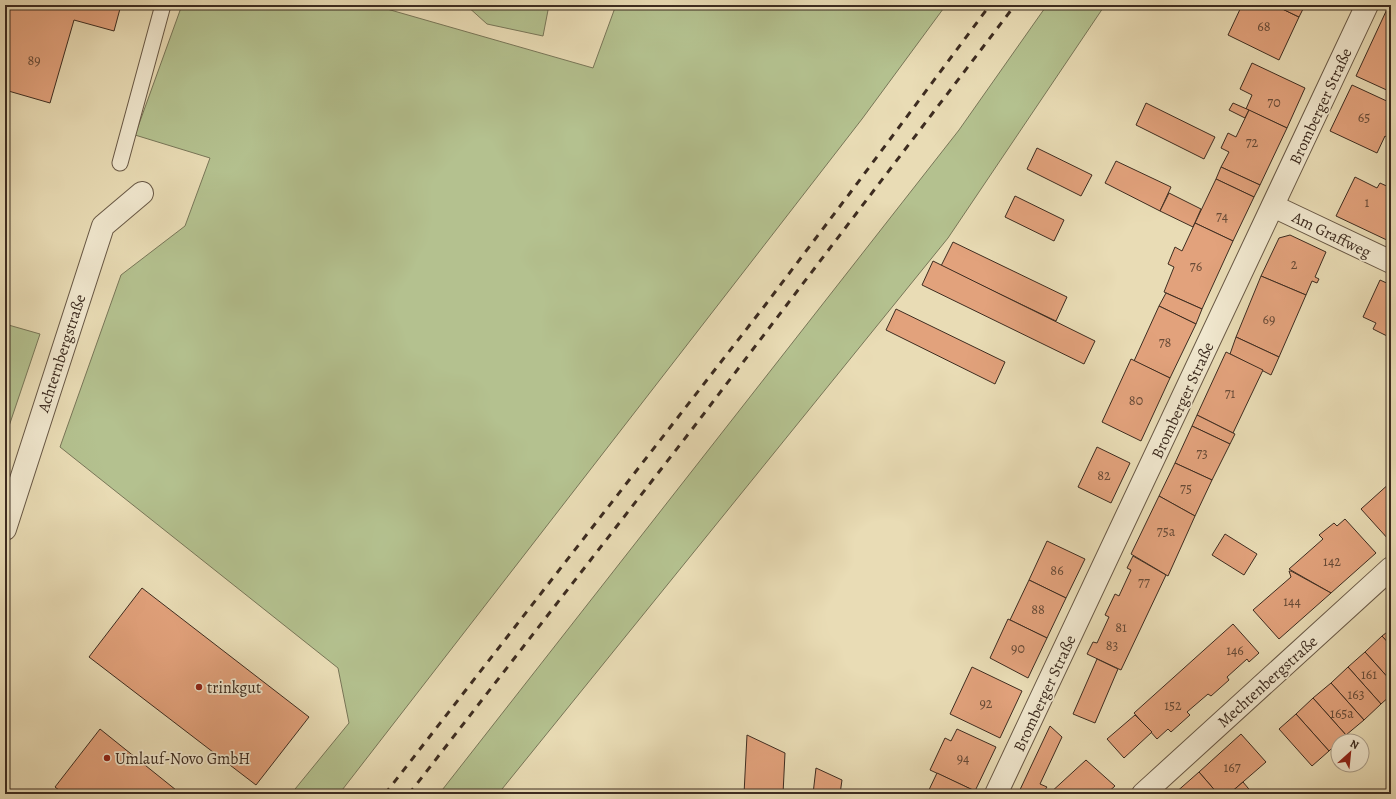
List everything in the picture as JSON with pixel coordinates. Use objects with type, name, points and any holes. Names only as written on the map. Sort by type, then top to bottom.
[{"type":"street","name":"Bromberger Straße","points":[[996,794],[1367,5]]},
{"type":"street","name":"Achternbergstraße","points":[[5,529],[102,226],[142,193]]},
{"type":"street","name":"Am Graffweg","points":[[1273,206],[1391,262]]},
{"type":"street","name":"Mechtenbergstraße","points":[[1144,794],[1391,568]]},
{"type":"lane","points":[[120,163],[163,5]]},
{"type":"green space","points":[[182,5],[373,5],[593,68],[616,5],[946,5],[862,119],[339,794],[291,794],[349,723],[338,668],[60,447],[121,275],[185,226],[210,158],[135,135]]},
{"type":"green space","points":[[466,5],[549,5],[543,36],[487,24]]},
{"type":"green space","points":[[1047,5],[1105,5],[948,238],[498,794],[439,794],[959,130]]},
{"type":"green space","points":[[5,324],[40,334],[5,438]]},
{"type":"building","points":[[5,5],[121,5],[114,31],[74,20],[50,103],[5,90]]},
{"type":"building","points":[[1242,5],[1274,5],[1299,17],[1279,60],[1228,35]]},
{"type":"building","points":[[1274,5],[1305,5],[1299,17]]},
{"type":"building","points":[[1388,7],[1391,9],[1391,92],[1356,76]]},
{"type":"building","points":[[1252,63],[1305,88],[1287,128],[1246,109],[1252,95],[1240,89]]},
{"type":"building","points":[[1352,85],[1391,103],[1391,137],[1390,139],[1385,136],[1377,153],[1330,131]]},
{"type":"building","points":[[1146,103],[1215,137],[1204,159],[1136,125]]},
{"type":"building","points":[[1233,103],[1249,110],[1245,118],[1229,110]]},
{"type":"building","points":[[1249,110],[1287,128],[1260,185],[1221,167],[1229,152],[1221,148],[1228,133],[1236,137]]},
{"type":"building","points":[[1037,148],[1092,175],[1081,196],[1027,169]]},
{"type":"building","points":[[1116,161],[1171,187],[1160,211],[1105,183]]},
{"type":"building","points":[[1221,167],[1260,185],[1254,197],[1216,179]]},
{"type":"building","points":[[1355,177],[1377,188],[1380,183],[1391,188],[1391,242],[1336,216]]},
{"type":"building","points":[[1216,179],[1254,197],[1233,241],[1195,223]]},
{"type":"building","points":[[1169,193],[1201,209],[1193,227],[1160,211]]},
{"type":"building","points":[[1015,196],[1064,220],[1054,241],[1005,217]]},
{"type":"building","points":[[1195,223],[1233,241],[1202,309],[1164,292],[1174,267],[1168,264],[1175,247],[1182,251]]},
{"type":"building","points":[[1290,235],[1326,252],[1315,277],[1319,279],[1317,283],[1312,281],[1306,295],[1261,276],[1279,238]]},
{"type":"building","points":[[953,242],[1067,297],[1056,321],[941,266]]},
{"type":"building","points":[[933,261],[1095,341],[1084,364],[922,285]]},
{"type":"building","points":[[1261,276],[1306,295],[1279,357],[1236,337]]},
{"type":"building","points":[[1380,280],[1391,285],[1391,333],[1389,337],[1373,329],[1376,323],[1363,317]]},
{"type":"building","points":[[1166,293],[1202,309],[1196,324],[1159,306]]},
{"type":"building","points":[[1159,306],[1196,324],[1170,378],[1134,361]]},
{"type":"building","points":[[896,309],[1005,362],[995,384],[886,330]]},
{"type":"building","points":[[1236,337],[1279,357],[1271,375],[1230,354]]},
{"type":"building","points":[[1226,352],[1263,370],[1233,433],[1197,415]]},
{"type":"building","points":[[1131,359],[1170,378],[1141,441],[1102,422]]},
{"type":"building","points":[[1197,415],[1235,434],[1230,444],[1192,426]]},
{"type":"building","points":[[1192,426],[1230,444],[1212,480],[1175,463]]},
{"type":"building","points":[[1097,447],[1130,463],[1111,503],[1078,487]]},
{"type":"building","points":[[1175,463],[1212,480],[1195,516],[1159,496]]},
{"type":"building","points":[[1391,482],[1391,539],[1389,540],[1361,509]]},
{"type":"building","points":[[1159,496],[1195,516],[1168,576],[1131,554]]},
{"type":"building","points":[[1345,519],[1376,553],[1331,593],[1289,569],[1323,539],[1319,535],[1334,523],[1337,526]]},
{"type":"building","points":[[1225,534],[1257,554],[1244,575],[1212,555]]},
{"type":"building","points":[[1047,541],[1085,559],[1066,598],[1029,580]]},
{"type":"building","points":[[1133,556],[1166,575],[1121,670],[1087,654],[1093,642],[1097,643],[1109,617],[1105,615],[1115,594],[1119,596],[1131,570],[1127,568]]},
{"type":"building","points":[[1289,571],[1331,593],[1279,639],[1253,610],[1291,577]]},
{"type":"building","points":[[1029,580],[1066,598],[1047,638],[1010,620]]},
{"type":"building","name":"trinkgut","points":[[142,588],[309,717],[256,785],[89,657]]},
{"type":"building","points":[[1008,619],[1047,638],[1028,678],[990,658]]},
{"type":"building","points":[[1233,624],[1259,653],[1249,662],[1247,659],[1227,677],[1229,680],[1211,696],[1208,694],[1187,712],[1190,715],[1171,732],[1168,729],[1157,739],[1134,713]]},
{"type":"building","points":[[1391,629],[1391,646],[1382,636]]},
{"type":"building","points":[[1382,636],[1391,646],[1391,681],[1365,652]]},
{"type":"building","points":[[1365,652],[1391,681],[1391,695],[1381,704],[1348,667]]},
{"type":"building","points":[[1097,659],[1118,669],[1095,723],[1073,714]]},
{"type":"building","points":[[972,667],[1022,691],[1000,738],[950,714]]},
{"type":"building","points":[[1348,667],[1381,704],[1364,720],[1331,683]]},
{"type":"building","points":[[1331,683],[1364,720],[1348,733],[1344,733],[1313,698]]},
{"type":"building","points":[[1313,698],[1344,733],[1330,733],[1329,751],[1296,714]]},
{"type":"building","points":[[1296,714],[1329,751],[1312,766],[1279,729]]},
{"type":"building","points":[[1135,715],[1152,732],[1124,758],[1107,739]]},
{"type":"building","points":[[1050,726],[1062,737],[1040,784],[1047,787],[1042,794],[1018,794]]},
{"type":"building","name":"Umlauf-Novo GmbH","points":[[100,729],[181,794],[64,794],[55,787]]},
{"type":"building","points":[[957,729],[996,747],[975,791],[930,770],[945,738],[951,741]]},
{"type":"building","points":[[1241,734],[1266,762],[1229,794],[1218,794],[1199,772]]},
{"type":"building","points":[[747,735],[785,753],[783,794],[744,794]]},
{"type":"building","points":[[1086,760],[1115,786],[1106,794],[1049,794]]},
{"type":"building","points":[[816,768],[842,780],[840,794],[813,794]]},
{"type":"building","points":[[1199,772],[1218,794],[1174,794]]},
{"type":"building","points":[[937,773],[975,791],[973,794],[927,794]]},
{"type":"building","points":[[1243,782],[1253,794],[1229,794]]},
{"type":"railway","points":[[385,794],[766,304],[990,5]]},
{"type":"railway","points":[[409,794],[693,428],[1015,5]]},
{"type":"place","name":"trinkgut","points":[[199,687]]},
{"type":"place","name":"Umlauf-Novo GmbH","points":[[107,758]]}]
